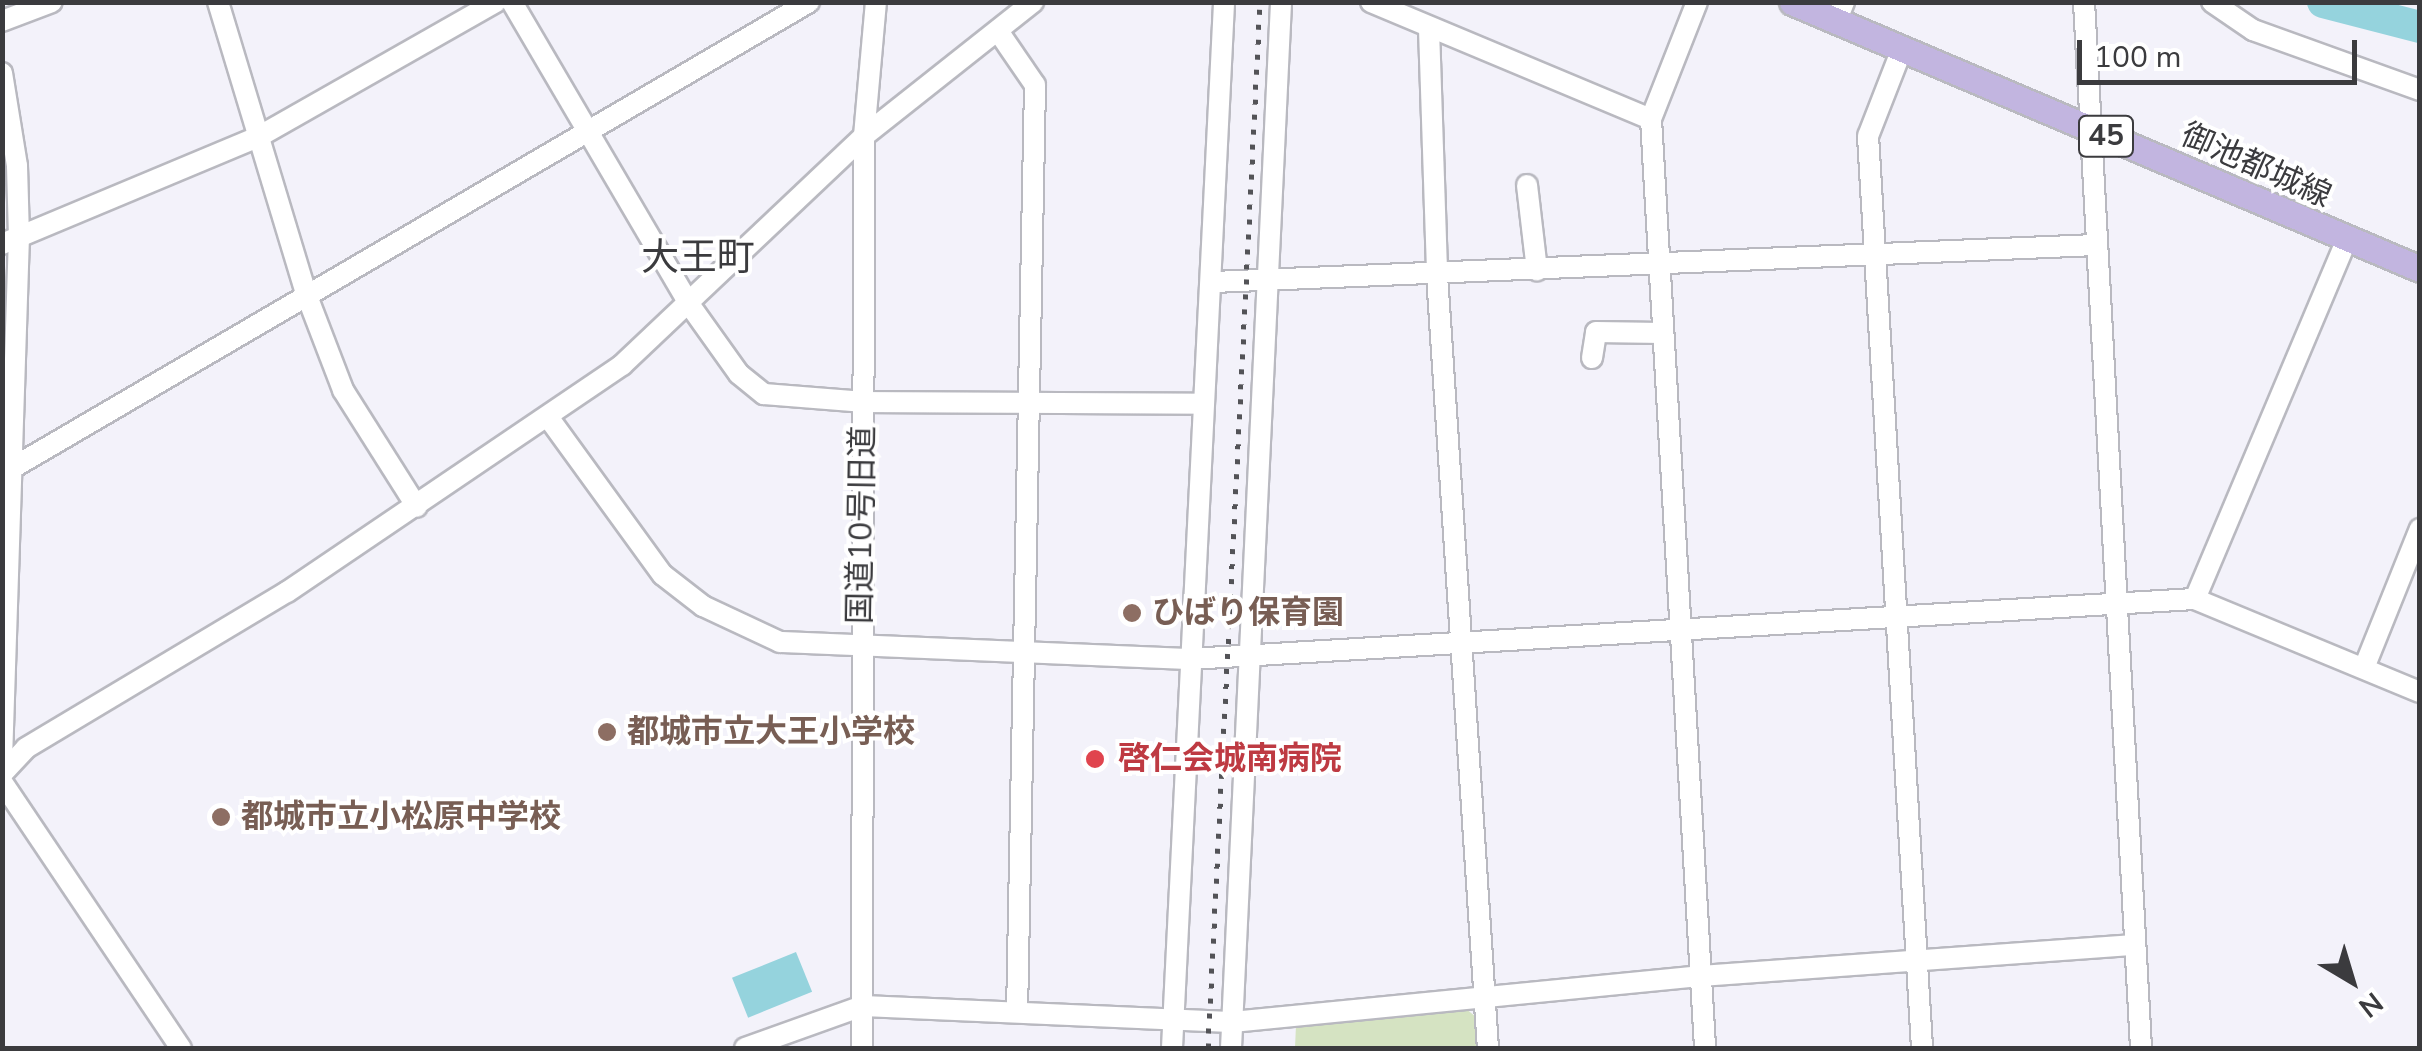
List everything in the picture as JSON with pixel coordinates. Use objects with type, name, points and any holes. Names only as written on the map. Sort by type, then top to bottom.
[{"type":"main road","name":"御池都城線","points":[[1792,2],[1840,12],[1902,50],[2420,269]]},
{"type":"street","points":[[2,21],[52,2]]},
{"type":"street","points":[[218,2],[307,296],[343,390],[417,507]]},
{"type":"street","points":[[11,240],[258,137],[496,2]]},
{"type":"street","points":[[512,2],[689,304],[739,374],[764,394],[865,402],[1202,404]]},
{"type":"street","points":[[8,471],[809,2]]},
{"type":"street","name":"国道10号旧道","points":[[862,1048],[864,136],[876,2]]},
{"type":"street","points":[[2,774],[26,748],[417,507],[622,365],[864,136],[1032,2]]},
{"type":"street","points":[[1172,1048],[1224,2]]},
{"type":"street","points":[[1230,1048],[1280,2]]},
{"type":"street","points":[[1371,2],[1650,119]]},
{"type":"street","points":[[1698,2],[1650,119],[1705,1048]]},
{"type":"street","points":[[2084,2],[2141,1048]]},
{"type":"street","points":[[2212,2],[2254,30],[2420,90]]},
{"type":"street","points":[[1429,29],[1436,274],[1465,643],[1488,1048]]},
{"type":"street","points":[[998,31],[1035,85],[1017,1012]]},
{"type":"street","points":[[1902,50],[1868,136],[1922,1048]]},
{"type":"street","points":[[2,73],[17,166],[11,240],[2,759]]},
{"type":"street","points":[[1527,185],[1537,270]]},
{"type":"street","points":[[2195,599],[2346,240]]},
{"type":"street","points":[[1213,282],[2096,245]]},
{"type":"street","points":[[1592,358],[1596,332],[1662,333]]},
{"type":"street","points":[[548,416],[663,576],[702,606],[780,642],[860,649],[1190,659],[1248,652],[1465,643],[2195,599],[2420,692]]},
{"type":"street","points":[[2364,668],[2420,530]]},
{"type":"street","points":[[2,782],[181,1048]]},
{"type":"street","points":[[745,1048],[862,1006],[1173,1023],[1232,1022],[1485,1002],[1700,976],[2135,945]]},
{"type":"green space","points":[[1465,1008],[1476,1017],[1478,1048],[1295,1048],[1296,1025]]},
{"type":"water","points":[[796,952],[812,992],[748,1018],[732,978]]},
{"type":"waterway","points":[[2323,2],[2420,27]]},
{"type":"railway","points":[[1208,1048],[1260,2]]},
{"type":"place","name":"ひばり保育園","points":[[1132,613]]},
{"type":"place","name":"都城市立大王小学校","points":[[607,732]]},
{"type":"place","name":"啓仁会城南病院","points":[[1095,759]]},
{"type":"place","name":"都城市立小松原中学校","points":[[221,817]]},
{"type":"district","name":"大王町","points":[[698,258]]}]
